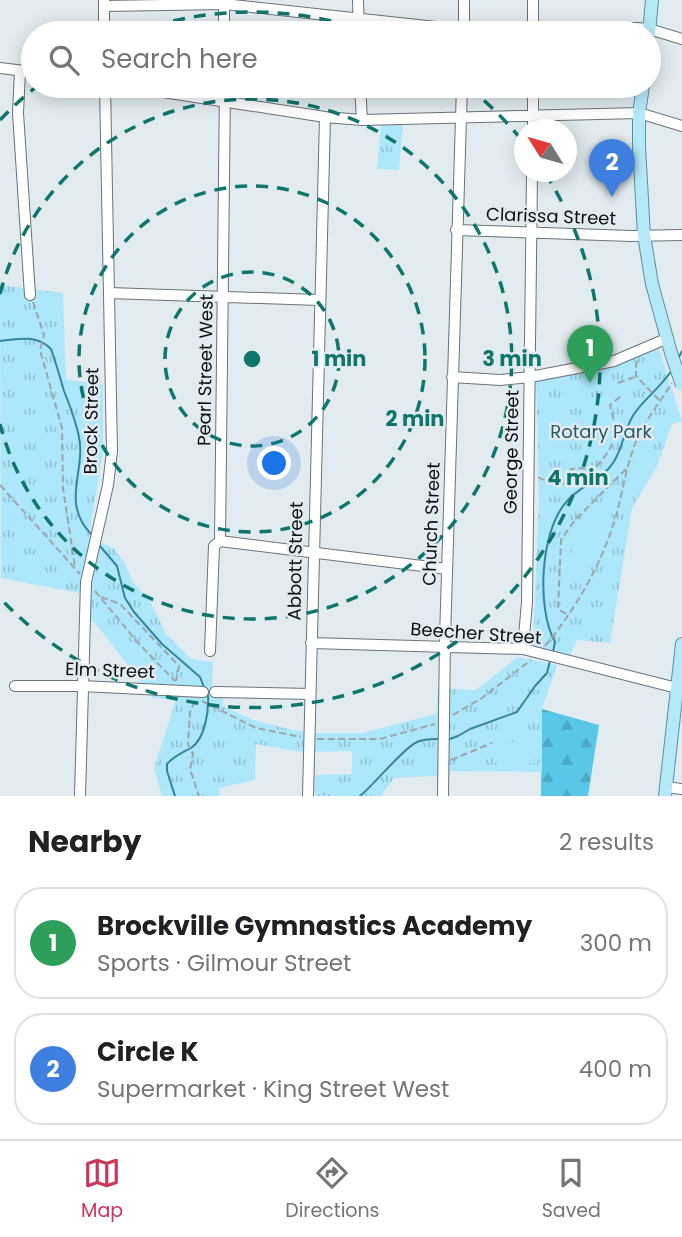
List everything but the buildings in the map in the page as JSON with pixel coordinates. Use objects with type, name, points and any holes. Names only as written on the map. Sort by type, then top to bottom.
[{"type":"main road","points":[[650,21],[652,0]]},
{"type":"main road","points":[[641,98],[639,113],[645,235],[652,285],[678,382]]},
{"type":"main road","points":[[666,791],[682,644]]},
{"type":"street","points":[[358,0],[359,19]]},
{"type":"street","points":[[464,0],[464,21]]},
{"type":"street","points":[[533,21],[534,0]]},
{"type":"street","points":[[224,2],[224,21]]},
{"type":"street","points":[[104,21],[104,3],[224,2],[375,21]]},
{"type":"street","points":[[661,34],[682,38]]},
{"type":"street","points":[[0,68],[20,71],[18,113],[30,295]]},
{"type":"street","name":"Brock Street","points":[[80,796],[86,582],[112,451],[105,98]]},
{"type":"street","points":[[200,98],[362,120],[639,113],[682,125]]},
{"type":"street","name":"Pearl Street West","points":[[210,651],[214,546],[220,541],[225,98]]},
{"type":"street","points":[[361,98],[362,120]]},
{"type":"street","name":"Church Street","points":[[443,796],[452,377],[462,98]]},
{"type":"street","points":[[533,98],[533,119]]},
{"type":"street","name":"Abbott Street","points":[[308,796],[325,117]]},
{"type":"street","name":"George Street","points":[[523,649],[527,602],[532,182]]},
{"type":"street","name":"Clarissa Street","points":[[456,230],[682,235]]},
{"type":"street","points":[[109,293],[319,300]]},
{"type":"street","points":[[452,377],[500,380],[530,377],[614,361],[668,338]]},
{"type":"street","points":[[220,541],[447,569]]},
{"type":"street","name":"Beecher Street","points":[[311,643],[544,650],[559,657],[677,688]]},
{"type":"street","name":"Elm Street","points":[[15,686],[82,686],[201,694],[310,694]]},
{"type":"street","points":[[666,791],[682,789]]},
{"type":"path","points":[[30,295],[44,335],[40,350],[62,428],[63,488],[75,568]]},
{"type":"path","points":[[648,348],[636,364],[636,376],[661,401]]},
{"type":"path","points":[[618,383],[636,376]]},
{"type":"path","points":[[0,485],[101,597],[139,644],[176,682],[201,694],[217,709],[256,727],[308,738],[380,738],[406,733],[445,719],[482,698],[544,650],[597,566],[614,523],[627,468],[642,429],[678,382]]},
{"type":"path","points":[[528,471],[545,481],[563,484],[568,482],[571,469],[583,468],[590,472],[597,467],[615,435],[610,405],[621,396]]},
{"type":"path","points":[[567,615],[558,609],[561,540],[575,520],[627,468]]},
{"type":"path","points":[[101,597],[120,604],[179,666],[176,682]]},
{"type":"path","points":[[199,796],[190,769],[192,754],[188,744],[190,712],[201,694]]},
{"type":"path","points":[[443,757],[458,759],[474,749],[492,743]]},
{"type":"green space","points":[[403,123],[399,170],[377,169],[381,125]]},
{"type":"green space","points":[[0,285],[63,293],[66,380],[103,384],[103,451],[89,537],[113,548],[123,560],[133,582],[151,603],[166,634],[191,659],[213,662],[212,688],[216,698],[223,698],[222,706],[253,720],[292,730],[362,733],[436,714],[438,688],[476,690],[518,657],[557,665],[542,709],[542,772],[450,771],[450,775],[394,778],[381,796],[315,796],[315,775],[352,774],[352,751],[302,752],[256,744],[255,780],[219,788],[220,796],[162,796],[154,768],[176,700],[153,698],[95,623],[79,613],[80,593],[1,578]]},
{"type":"green space","name":"Rotary Park","points":[[659,349],[682,421],[672,424],[657,466],[632,508],[610,643],[577,640],[570,655],[533,646],[539,494],[536,380]]},
{"type":"green space","points":[[639,448],[653,453],[642,482],[628,477]]},
{"type":"green space","points":[[605,502],[613,505],[604,535],[587,570],[568,558],[590,518]]},
{"type":"green space","points":[[542,709],[599,725],[588,796],[541,796]]},
{"type":"green space","points":[[494,742],[535,743],[534,763],[493,762]]},
{"type":"waterway","points":[[0,341],[34,339],[51,349],[79,437],[77,511],[92,535]]},
{"type":"waterway","points":[[678,359],[682,351]]},
{"type":"waterway","points":[[553,652],[555,642],[545,610],[543,590],[551,530],[568,500],[603,474],[613,463],[634,414],[672,370]]},
{"type":"waterway","points":[[100,546],[117,566],[125,598],[134,612],[162,644],[200,677],[204,687]]},
{"type":"waterway","points":[[447,740],[517,712],[547,673],[550,661]]},
{"type":"waterway","points":[[175,796],[167,764],[191,748],[200,738],[207,716],[208,695]]},
{"type":"waterway","points":[[360,796],[411,746],[422,740],[438,739]]},
{"type":"place","name":"Circle K","points":[[612,197]]},
{"type":"place","name":"Brockville Gymnastics Academy","points":[[590,383]]}]
